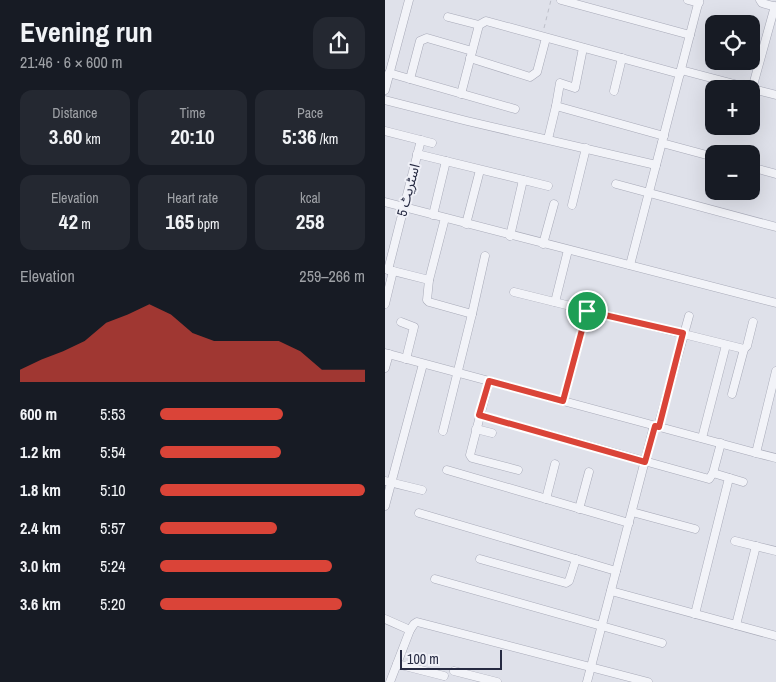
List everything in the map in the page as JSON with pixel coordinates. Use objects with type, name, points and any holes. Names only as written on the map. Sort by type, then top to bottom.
[{"type":"street","points":[[385,90],[409,0]]},
{"type":"street","points":[[561,0],[690,35]]},
{"type":"street","points":[[598,9],[600,0]]},
{"type":"street","points":[[630,265],[699,2],[688,0]]},
{"type":"street","points":[[755,80],[775,6],[762,3],[760,0]]},
{"type":"street","points":[[449,17],[479,25],[486,21],[583,48],[715,80]]},
{"type":"street","points":[[461,94],[479,25]]},
{"type":"street","points":[[410,80],[422,39],[427,38],[530,77],[537,72],[544,37]]},
{"type":"street","points":[[548,139],[560,83],[575,88],[583,48]]},
{"type":"street","points":[[614,91],[622,58]]},
{"type":"street","points":[[389,73],[515,110]]},
{"type":"street","points":[[760,91],[776,95]]},
{"type":"street","points":[[385,100],[656,165]]},
{"type":"street","points":[[556,106],[705,154]]},
{"type":"street","points":[[385,131],[433,143]]},
{"type":"street","name":"اسٹریٹ 5","points":[[385,304],[389,270],[421,140]]},
{"type":"street","points":[[571,205],[586,148]]},
{"type":"street","points":[[417,154],[547,186]]},
{"type":"street","points":[[433,215],[446,161]]},
{"type":"street","points":[[760,169],[775,173],[776,165]]},
{"type":"street","points":[[466,224],[480,170]]},
{"type":"street","points":[[510,236],[523,180]]},
{"type":"street","points":[[616,184],[776,227]]},
{"type":"street","points":[[385,202],[510,236],[776,303]]},
{"type":"street","points":[[543,244],[554,204]]},
{"type":"street","points":[[445,218],[429,280],[427,296],[429,302],[473,314]]},
{"type":"street","points":[[555,302],[567,250]]},
{"type":"street","points":[[443,431],[473,314],[485,256]]},
{"type":"street","points":[[389,270],[429,280]]},
{"type":"street","points":[[514,292],[744,349]]},
{"type":"street","points":[[563,401],[587,311]]},
{"type":"street","points":[[587,682],[645,462],[689,316]]},
{"type":"street","points":[[401,322],[414,327],[406,359]]},
{"type":"street","points":[[732,394],[753,322]]},
{"type":"street","points":[[702,438],[726,344]]},
{"type":"street","points":[[385,368],[387,354],[776,458]]},
{"type":"street","points":[[385,506],[388,482],[423,364]]},
{"type":"street","points":[[756,452],[776,371]]},
{"type":"street","points":[[489,381],[469,452],[471,458],[518,470]]},
{"type":"street","points":[[479,415],[709,479],[711,479],[713,473],[721,443]]},
{"type":"street","points":[[476,429],[492,433]]},
{"type":"street","points":[[546,498],[555,464]]},
{"type":"street","points":[[447,470],[629,523]]},
{"type":"street","points":[[579,508],[589,472]]},
{"type":"street","points":[[713,473],[743,482]]},
{"type":"street","points":[[695,614],[729,478]]},
{"type":"street","points":[[388,482],[422,490]]},
{"type":"street","points":[[632,512],[695,529]]},
{"type":"street","points":[[419,513],[616,571]]},
{"type":"street","points":[[735,541],[776,551]]},
{"type":"street","points":[[736,625],[756,546]]},
{"type":"street","points":[[480,559],[566,583],[569,581],[576,559]]},
{"type":"street","points":[[435,579],[663,643]]},
{"type":"street","points":[[611,591],[776,636]]},
{"type":"street","points":[[385,619],[410,630]]},
{"type":"street","points":[[390,682],[410,630],[417,622],[648,682]]},
{"type":"street","points":[[397,664],[444,676]]},
{"type":"street","points":[[454,671],[497,682]]},
{"type":"path","points":[[544,37],[551,0]]},
{"type":"route","points":[[587,311],[683,333],[659,427],[655,426],[645,462],[479,415],[489,381],[563,401],[587,311]]}]
